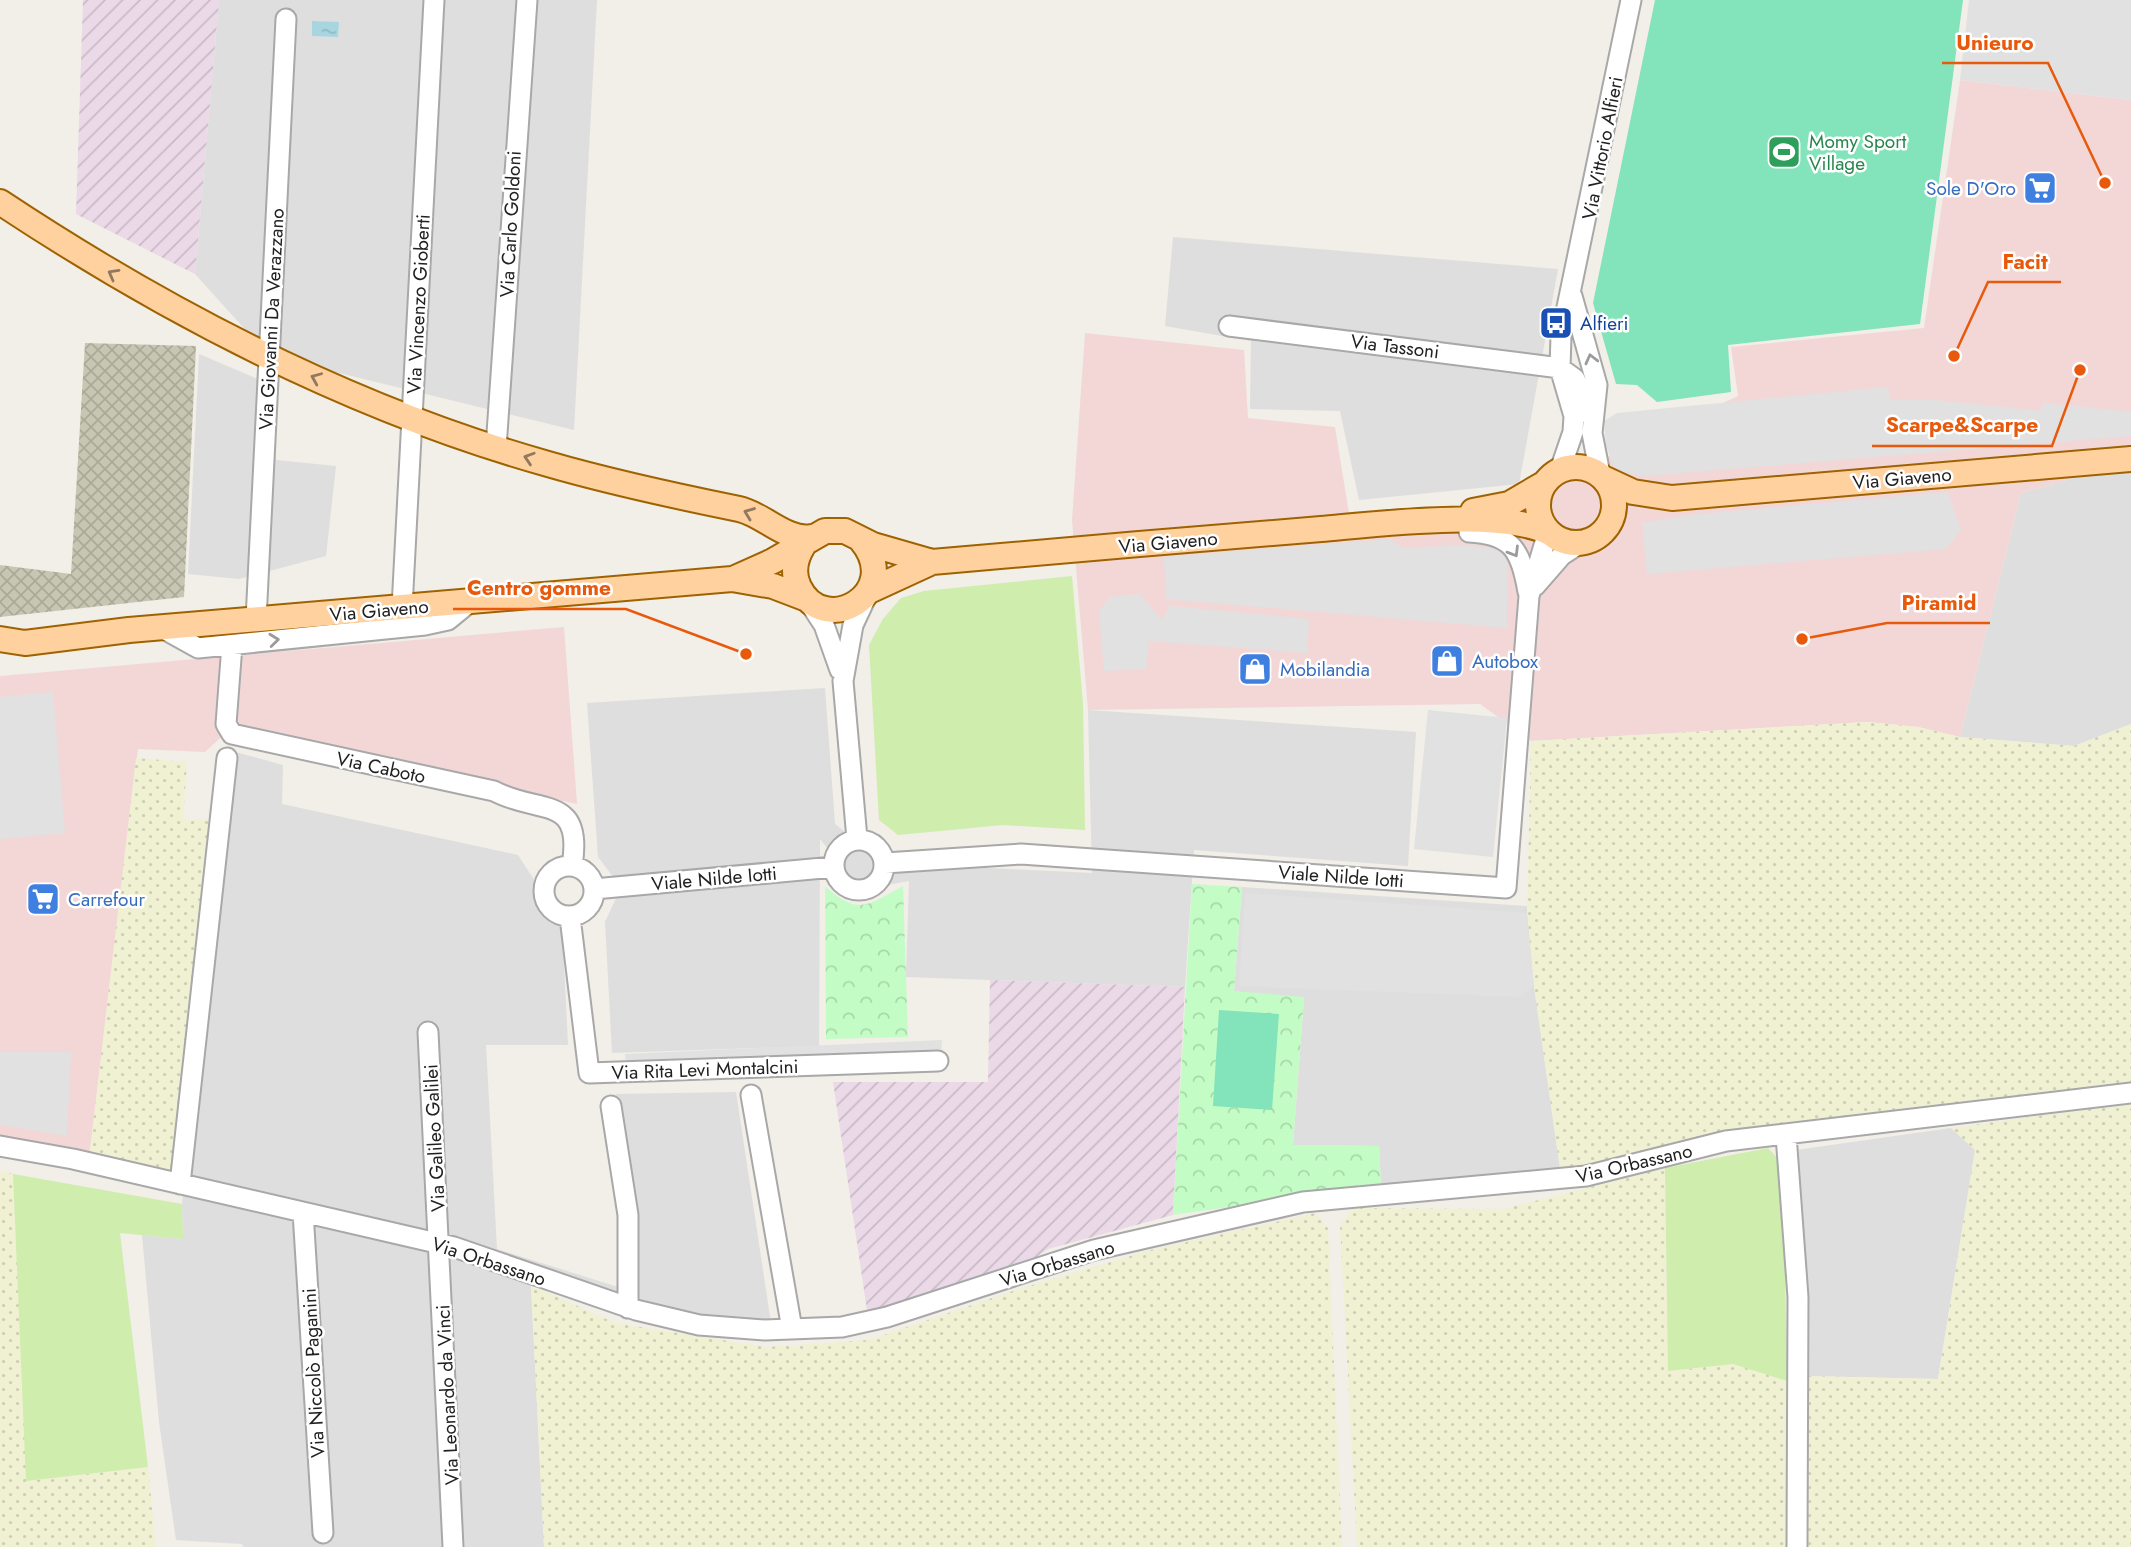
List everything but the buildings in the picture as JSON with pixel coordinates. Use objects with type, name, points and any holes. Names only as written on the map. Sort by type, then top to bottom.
[{"type":"main road","points":[[0,202],[84,258],[170,306],[269,356],[412,419],[548,465],[748,511],[807,542],[796,559],[795,574],[807,599]]},
{"type":"main road","name":"Via Giaveno","points":[[1405,522],[1509,504],[1552,476],[1580,467],[1636,493],[1672,498],[2131,460]]},
{"type":"main road","points":[[1548,532],[1538,508],[1552,476]]},
{"type":"main road","points":[[1603,477],[1614,498],[1612,519],[1607,528]]},
{"type":"main road","name":"Via Giaveno","points":[[0,639],[25,642],[733,579],[773,586],[807,599],[821,608],[841,609],[860,601],[869,591],[932,562],[1405,522],[1502,522],[1537,527],[1568,542],[1579,544],[1599,536],[1637,510],[1672,498]]},
{"type":"main road","name":"Via Giaveno","points":[[733,579],[837,530],[932,562]]},
{"type":"main road","points":[[861,540],[873,559],[875,570],[869,591]]},
{"type":"main road","name":"Via Giaveno","points":[[0,651],[11,650],[25,642]]},
{"type":"street","name":"Via Vincenzo Gioberti","points":[[402,608],[434,0]]},
{"type":"street","name":"Via Carlo Goldoni","points":[[496,448],[527,0]]},
{"type":"street","name":"Via Vittorio Alfieri","points":[[1552,476],[1573,432],[1574,416],[1560,368],[1561,336],[1572,295],[1631,0]]},
{"type":"street","name":"Via Giovanni Da Verazzano","points":[[256,620],[286,19]]},
{"type":"street","name":"Via Vittorio Alfieri","points":[[1572,295],[1597,385],[1592,418],[1593,451],[1603,477]]},
{"type":"street","name":"Via Tassoni","points":[[1229,326],[1560,368]]},
{"type":"street","name":"Via Vittorio Alfieri","points":[[1560,368],[1575,379],[1592,418]]},
{"type":"street","name":"Via Giaveno","points":[[1405,522],[1436,530],[1494,533],[1504,537],[1517,556],[1529,596]]},
{"type":"street","points":[[1529,596],[1548,532]]},
{"type":"street","points":[[1529,596],[1549,569],[1579,544]]},
{"type":"street","points":[[843,681],[853,625],[869,591]]},
{"type":"street","name":"Viale Nilde Iotti","points":[[885,863],[1021,854],[1506,888],[1529,596]]},
{"type":"street","points":[[807,599],[824,625],[843,681],[857,839]]},
{"type":"street","points":[[162,628],[198,648],[425,625],[448,620],[470,602]]},
{"type":"street","name":"Via Caboto","points":[[232,645],[226,724],[232,734],[494,791],[504,797],[552,808],[570,821],[576,842],[572,866]]},
{"type":"street","points":[[180,1184],[227,758]]},
{"type":"street","points":[[857,839],[874,844],[882,853],[885,863],[879,881],[860,890],[849,888],[840,882],[834,867],[839,849],[857,839]]},
{"type":"street","points":[[572,866],[587,873],[594,889],[590,906],[581,914],[570,917],[550,908],[544,887],[555,869],[572,866]]},
{"type":"street","name":"Viale Nilde Iotti","points":[[594,889],[834,867]]},
{"type":"street","name":"Via Rita Levi Montalcini","points":[[570,917],[589,1073],[937,1061]]},
{"type":"street","name":"Via Galileo Galilei","points":[[428,1032],[440,1243]]},
{"type":"street","name":"Via Orbassano","points":[[0,1146],[440,1243],[628,1308],[699,1325],[792,1329],[842,1327],[887,1317],[1094,1250],[1303,1202],[1586,1176],[1726,1141],[2131,1093]]},
{"type":"street","points":[[751,1095],[792,1329]]},
{"type":"street","points":[[611,1106],[628,1215],[628,1308]]},
{"type":"street","points":[[1786,1135],[1798,1297],[1797,1547]]},
{"type":"street","name":"Via Niccolò Paganini","points":[[303,1212],[323,1533]]},
{"type":"street","name":"Via Leonardo da Vinci","points":[[440,1243],[453,1547]]},
{"type":"shaded area","points":[[83,0],[219,0],[195,274],[76,214]]},
{"type":"shaded area","points":[[219,0],[597,0],[574,430],[269,356],[195,274]]},
{"type":"shaded area","points":[[1969,0],[2131,0],[2131,100],[1960,80]]},
{"type":"shaded area","points":[[1960,80],[2131,100],[2131,462],[2021,493],[1960,737],[1918,727],[1868,722],[1531,741],[1480,704],[1088,710],[1072,520],[1085,333],[1244,350],[1248,418],[1335,427],[1351,526],[1509,503],[1738,396],[1731,347],[1924,328]]},
{"type":"shaded area","points":[[1173,237],[1558,269],[1519,484],[1359,500],[1340,411],[1250,409],[1251,341],[1165,326]]},
{"type":"shaded area","points":[[85,343],[196,346],[184,597],[0,617],[0,565],[71,574]]},
{"type":"shaded area","points":[[199,354],[274,386],[276,460],[336,466],[326,556],[239,579],[188,574]]},
{"type":"shaded area","points":[[1888,387],[1890,400],[1936,400],[2041,411],[2042,403],[2131,412],[2131,436],[1643,476],[1622,472],[1613,465],[1606,445],[1604,421],[1617,413]]},
{"type":"shaded area","points":[[2131,462],[2131,724],[2074,746],[1960,737],[2021,493]]},
{"type":"shaded area","points":[[1948,492],[1961,530],[1946,549],[1647,574],[1642,523],[1689,515]]},
{"type":"shaded area","points":[[1391,539],[1401,548],[1471,545],[1500,550],[1506,558],[1508,569],[1507,628],[1166,599],[1164,557]]},
{"type":"shaded area","points":[[1140,594],[1162,620],[1170,606],[1309,619],[1307,653],[1149,641],[1146,669],[1104,671],[1099,612],[1109,597]]},
{"type":"shaded area","points":[[564,627],[577,804],[228,731],[205,752],[138,749],[89,1159],[0,1140],[0,676]]},
{"type":"shaded area","points":[[825,688],[835,824],[885,863],[1092,873],[1088,710],[1416,732],[1408,866],[1194,850],[1185,987],[906,977],[909,881],[860,890],[820,839],[819,1046],[612,1053],[605,922],[617,896],[614,878],[598,857],[587,703]]},
{"type":"shaded area","points":[[53,692],[65,833],[0,839],[0,697]]},
{"type":"shaded area","points":[[1428,710],[1507,718],[1493,857],[1414,849]]},
{"type":"shaded area","points":[[1868,722],[1918,727],[1960,737],[2074,746],[2131,724],[2131,1084],[1560,1169],[1534,986],[1527,913],[1531,741]]},
{"type":"shaded area","points":[[232,751],[283,765],[282,804],[518,855],[562,923],[568,1045],[486,1045],[497,1249],[618,1287],[616,1094],[736,1092],[771,1323],[645,1308],[531,1285],[544,1547],[243,1547],[242,1544],[176,1540],[159,1422],[142,1235],[183,1239],[182,1204]]},
{"type":"shaded area","points":[[136,758],[187,762],[183,819],[210,820],[175,1173],[89,1159]]},
{"type":"shaded area","points":[[1242,887],[1527,906],[1534,986],[1560,1169],[1499,1179],[1381,1185],[1379,1146],[1293,1145],[1304,998],[1234,992]]},
{"type":"shaded area","points":[[1245,893],[1527,913],[1534,986],[1520,997],[1239,986]]},
{"type":"shaded area","points":[[990,980],[1185,987],[1173,1215],[1048,1249],[1014,1273],[868,1317],[833,1082],[988,1082]]},
{"type":"shaded area","points":[[942,1040],[941,1055],[626,1063],[625,1054]]},
{"type":"shaded area","points":[[0,1052],[71,1052],[67,1136],[0,1125]]},
{"type":"shaded area","points":[[2131,1103],[2131,1547],[1804,1547],[1805,1376],[1938,1379],[1975,1150],[1951,1128]]},
{"type":"shaded area","points":[[1951,1128],[1975,1150],[1938,1379],[1805,1376],[1796,1150]]},
{"type":"shaded area","points":[[1665,1168],[1668,1371],[1733,1364],[1787,1381],[1785,1547],[1357,1547],[1340,1225],[1353,1208],[1503,1209]]},
{"type":"shaded area","points":[[0,1171],[13,1174],[27,1481],[148,1467],[156,1547],[0,1547]]},
{"type":"shaded area","points":[[1315,1213],[1328,1228],[1342,1547],[544,1547],[531,1285],[615,1323],[766,1347],[869,1340],[1019,1289],[1151,1250]]},
{"type":"green space","name":"Momy Sport Village","points":[[1655,0],[1963,0],[1920,324],[1728,345],[1731,392],[1657,402],[1637,385],[1616,384],[1593,303]]},
{"type":"green space","points":[[1072,576],[1083,704],[1085,830],[1003,825],[898,835],[879,820],[869,645],[883,619],[901,598],[924,591]]},
{"type":"green space","points":[[1192,884],[1242,887],[1234,991],[1304,997],[1293,1145],[1379,1146],[1381,1185],[1173,1215]]},
{"type":"green space","points":[[825,886],[846,901],[863,905],[903,886],[908,1037],[826,1039]]},
{"type":"green space","points":[[1219,1010],[1279,1014],[1272,1110],[1213,1106]]},
{"type":"green space","points":[[1768,1148],[1783,1164],[1787,1381],[1733,1364],[1668,1371],[1665,1168]]},
{"type":"green space","points":[[13,1174],[182,1204],[183,1239],[120,1233],[148,1467],[26,1481]]},
{"type":"water","points":[[312,21],[339,22],[338,37],[312,36]]},
{"type":"place","name":"Momy Sport Village","points":[[1784,152]]},
{"type":"place","name":"Unieuro","points":[[2105,183]]},
{"type":"place","name":"Sole D'Oro","points":[[2040,188]]},
{"type":"place","name":"Alfieri","points":[[1556,323]]},
{"type":"place","name":"Facit","points":[[1954,356]]},
{"type":"place","name":"Scarpe&Scarpe","points":[[2080,370]]},
{"type":"place","name":"Piramid","points":[[1802,639]]},
{"type":"place","name":"Centro gomme","points":[[746,654]]},
{"type":"place","name":"Autobox","points":[[1447,661]]},
{"type":"place","name":"Mobilandia","points":[[1255,669]]},
{"type":"place","name":"Carrefour","points":[[43,899]]}]
